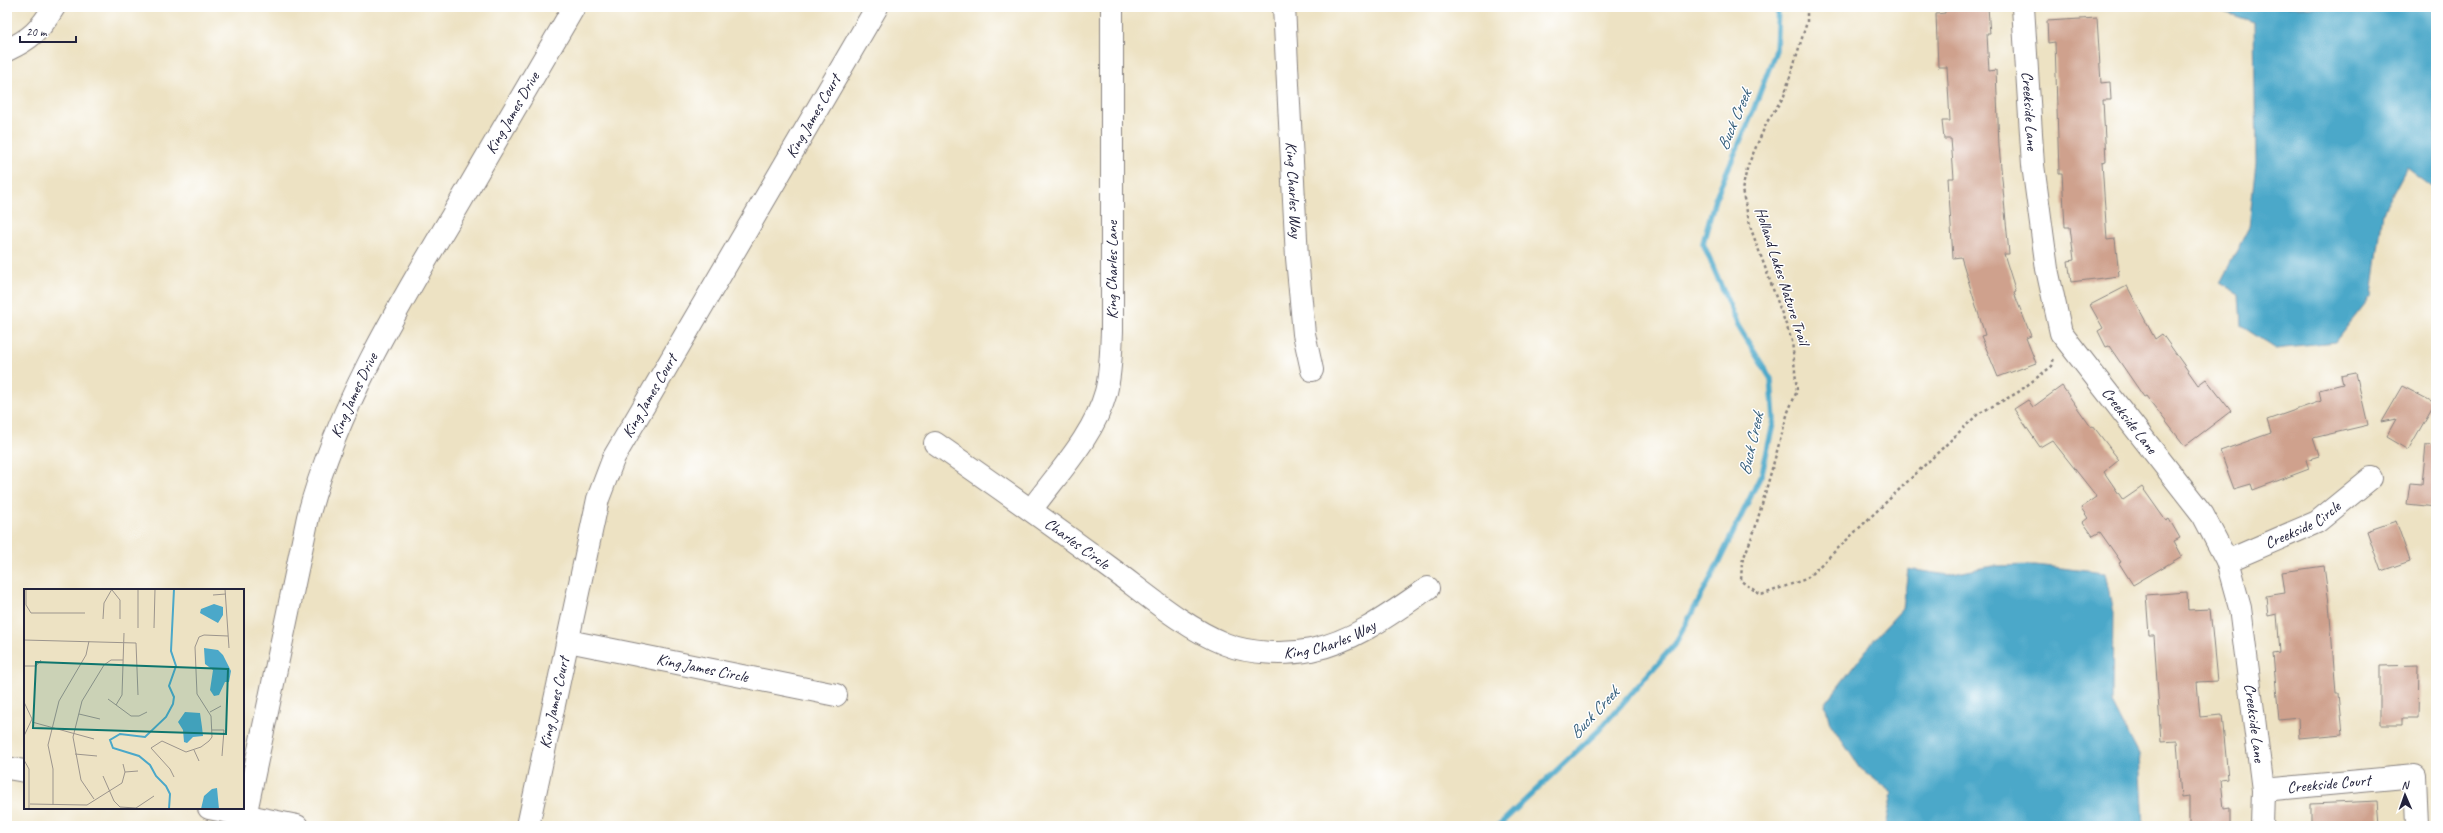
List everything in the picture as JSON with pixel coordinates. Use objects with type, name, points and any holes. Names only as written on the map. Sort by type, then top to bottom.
[{"type":"street","points":[[7,50],[34,35],[42,27],[54,7]]},
{"type":"street","name":"King James Drive","points":[[245,821],[308,518],[317,484],[345,414],[361,379],[412,283],[574,7]]},
{"type":"street","name":"King James Court","points":[[528,826],[598,499],[614,457],[877,7]]},
{"type":"street","name":"King Charles Lane","points":[[1031,510],[1082,441],[1100,410],[1110,376],[1112,331],[1112,7]]},
{"type":"street","name":"King Charles Way","points":[[1284,7],[1297,258],[1304,334],[1312,370]]},
{"type":"street","name":"Creekside Lane","points":[[2023,7],[2033,165],[2047,269],[2061,333],[2203,515],[2227,561],[2240,608],[2263,790],[2262,826]]},
{"type":"street","name":"Charles Circle","points":[[935,443],[1198,630],[1221,642]]},
{"type":"street","name":"Creekside Circle","points":[[2227,561],[2317,522],[2371,478]]},
{"type":"street","name":"King Charles Way","points":[[1221,642],[1255,651],[1274,652],[1310,650],[1333,644],[1356,635],[1428,588]]},
{"type":"street","name":"King James Circle","points":[[568,641],[836,695]]},
{"type":"street","points":[[7,768],[24,771]]},
{"type":"street","name":"Creekside Court","points":[[2263,790],[2415,776],[2417,826]]},
{"type":"street","points":[[212,809],[245,821],[296,826]]},
{"type":"path","name":"Holland Lakes Nature Trail","points":[[1807,7],[1807,22],[1784,96],[1767,122],[1748,164],[1742,190],[1751,229],[1792,341],[1797,391],[1788,412],[1755,529],[1742,562],[1741,581],[1761,595],[1806,579],[1978,414],[2017,393],[2052,366],[2061,333]]},
{"type":"water","points":[[2209,7],[2436,7],[2436,189],[2407,167],[2383,212],[2372,295],[2335,342],[2275,348],[2241,326],[2239,294],[2220,283],[2249,227],[2256,162],[2254,22]]},
{"type":"water","points":[[2035,565],[2105,573],[2113,612],[2112,702],[2139,755],[2143,826],[1885,826],[1892,793],[1860,768],[1830,723],[1825,704],[1876,637],[1903,608],[1908,569],[1948,575],[1992,566]]},
{"type":"building","points":[[1945,7],[1988,7],[1990,34],[1987,34],[1989,71],[1996,70],[1999,146],[2009,254],[2004,254],[2016,292],[2014,293],[2031,336],[2026,338],[2036,363],[1998,377],[1981,336],[1985,335],[1961,257],[1953,258],[1948,178],[1954,178],[1951,139],[1944,139],[1942,121],[1950,121],[1947,67],[1938,67],[1936,14],[1945,13]]},
{"type":"building","points":[[2097,18],[2101,83],[2110,82],[2111,100],[2103,100],[2106,161],[2102,162],[2107,240],[2115,239],[2119,276],[2071,282],[2068,261],[2074,260],[2070,227],[2065,227],[2062,173],[2059,173],[2055,42],[2048,43],[2047,21]]},
{"type":"building","points":[[2127,286],[2155,339],[2162,334],[2198,385],[2206,379],[2231,411],[2185,446],[2146,396],[2144,397],[2109,346],[2106,347],[2098,331],[2103,328],[2090,305]]},
{"type":"building","points":[[2356,373],[2368,425],[2313,438],[2319,456],[2306,460],[2309,469],[2253,490],[2251,484],[2234,489],[2220,451],[2271,433],[2267,420],[2321,401],[2319,390],[2343,384],[2341,376]]},
{"type":"building","points":[[2062,386],[2091,427],[2093,426],[2119,460],[2104,472],[2123,500],[2142,487],[2166,521],[2169,519],[2180,538],[2174,541],[2182,556],[2133,585],[2119,563],[2121,562],[2100,532],[2093,536],[2083,522],[2088,518],[2081,508],[2097,497],[2052,440],[2040,447],[2014,409],[2028,400],[2033,407]]},
{"type":"building","points":[[2402,386],[2435,403],[2408,450],[2386,437],[2396,419],[2381,422]]},
{"type":"building","points":[[2426,445],[2436,446],[2436,507],[2407,504],[2410,483],[2422,484]]},
{"type":"building","points":[[2396,521],[2410,561],[2381,571],[2367,531]]},
{"type":"building","points":[[2324,566],[2329,603],[2336,694],[2339,694],[2343,734],[2299,738],[2298,718],[2279,720],[2273,654],[2280,653],[2277,614],[2268,616],[2266,596],[2285,593],[2282,572]]},
{"type":"building","points":[[2187,592],[2188,610],[2210,609],[2217,681],[2197,682],[2200,717],[2222,715],[2228,778],[2221,779],[2224,809],[2230,808],[2230,826],[2189,826],[2189,797],[2181,798],[2177,741],[2161,742],[2154,635],[2149,635],[2146,595]]},
{"type":"building","points":[[2419,665],[2418,718],[2402,718],[2402,725],[2380,725],[2380,666]]},
{"type":"building","points":[[2378,801],[2380,826],[2311,826],[2311,804]]},
{"type":"waterway","name":"Buck Creek","points":[[1498,826],[1599,730],[1675,644],[1713,574],[1762,473],[1774,420],[1771,379],[1738,326],[1703,243],[1715,199],[1751,116],[1776,50],[1778,7]]}]
